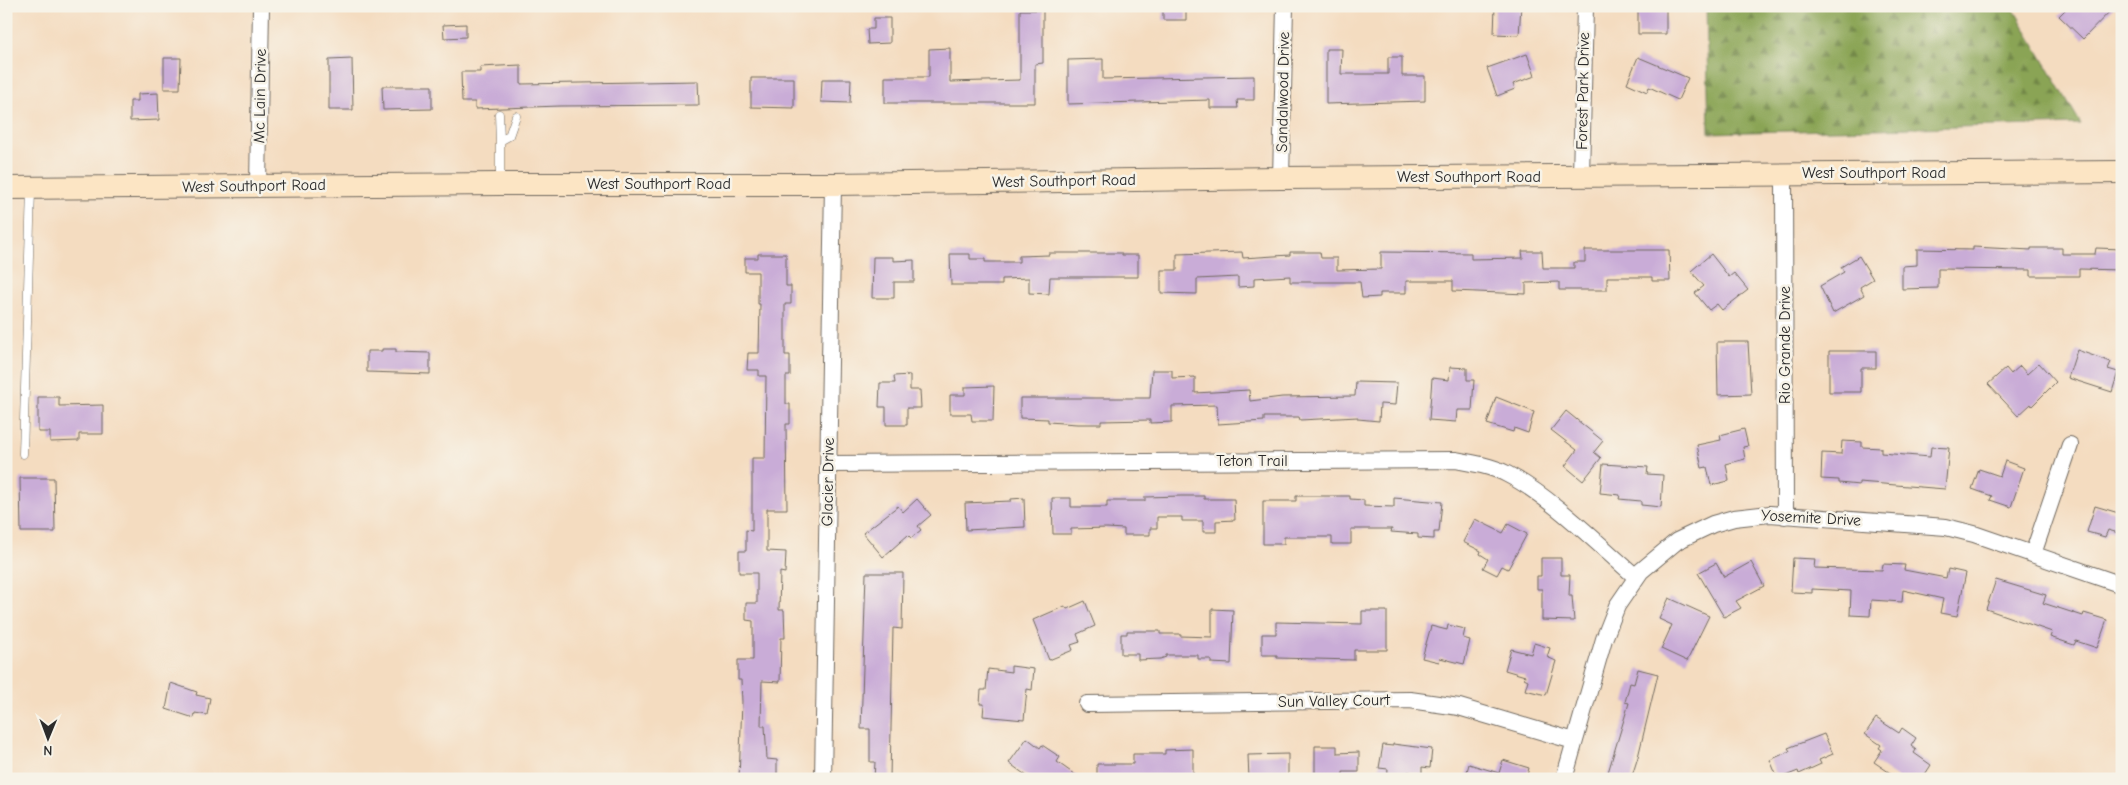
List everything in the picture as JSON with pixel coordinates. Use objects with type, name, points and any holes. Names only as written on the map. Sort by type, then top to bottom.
[{"type":"main road","name":"West Southport Road","points":[[6,188],[500,184],[833,184],[1281,178],[2122,172]]},
{"type":"street","name":"Mc Lain Drive","points":[[258,186],[261,6]]},
{"type":"street","name":"Sandalwood Drive","points":[[1281,178],[1284,6]]},
{"type":"street","name":"Forest Park Drive","points":[[1581,176],[1585,6]]},
{"type":"street","name":"Rio Grande Drive","points":[[1784,174],[1785,516]]},
{"type":"street","name":"Glacier Drive","points":[[823,779],[833,184]]},
{"type":"street","points":[[2033,554],[2070,445]]},
{"type":"street","name":"Teton Trail","points":[[829,464],[1456,460],[1485,466],[1506,474],[1532,489],[1636,577]]},
{"type":"street","name":"Yosemite Drive","points":[[1564,779],[1608,625],[1617,606],[1636,577],[1652,560],[1677,541],[1713,524],[1756,515],[1946,527],[2033,554],[2122,585]]},
{"type":"street","name":"Sun Valley Court","points":[[1087,704],[1410,700],[1448,705],[1574,741]]},
{"type":"lane","points":[[499,114],[500,184]]},
{"type":"lane","points":[[500,141],[509,136],[516,116]]},
{"type":"lane","points":[[23,454],[31,188]]},
{"type":"green space","points":[[1706,6],[2012,6],[2081,124],[1709,133]]},
{"type":"building","points":[[1163,6],[1186,6],[1186,20],[1163,20]]},
{"type":"building","points":[[1495,6],[1521,6],[1519,35],[1494,34]]},
{"type":"building","points":[[1638,6],[1666,6],[1666,34],[1638,34]]},
{"type":"building","points":[[2069,6],[2115,6],[2083,39],[2059,16]]},
{"type":"building","points":[[1020,10],[1043,10],[1043,63],[1035,64],[1035,103],[885,103],[885,77],[929,77],[929,49],[950,48],[950,82],[1020,80]]},
{"type":"building","points":[[874,18],[890,18],[890,43],[868,44],[867,29],[874,29]]},
{"type":"building","points":[[466,24],[466,37],[444,38],[443,25]]},
{"type":"building","points":[[1326,49],[1342,49],[1341,74],[1388,74],[1388,57],[1402,57],[1402,76],[1425,76],[1425,101],[1326,104]]},
{"type":"building","points":[[1527,54],[1535,76],[1513,84],[1515,89],[1497,96],[1487,68]]},
{"type":"building","points":[[1638,57],[1688,78],[1678,100],[1649,87],[1647,92],[1627,83]]},
{"type":"building","points":[[164,58],[181,58],[180,89],[164,89]]},
{"type":"building","points":[[352,59],[353,110],[329,110],[329,60]]},
{"type":"building","points":[[1103,59],[1103,79],[1254,76],[1254,100],[1237,100],[1238,108],[1210,108],[1210,100],[1068,104],[1068,60]]},
{"type":"building","points":[[521,65],[521,84],[698,81],[699,105],[475,109],[475,102],[462,102],[461,72],[480,72],[480,67]]},
{"type":"building","points":[[751,78],[794,78],[794,108],[751,107]]},
{"type":"building","points":[[822,79],[851,79],[850,103],[821,102]]},
{"type":"building","points":[[382,86],[432,86],[432,109],[383,110]]},
{"type":"building","points":[[158,93],[159,120],[130,121],[130,101],[138,101],[138,94]]},
{"type":"building","points":[[1973,247],[2031,250],[2031,248],[2062,248],[2062,254],[2095,254],[2096,248],[2122,249],[2122,270],[2079,269],[2079,276],[2031,276],[2031,270],[1938,269],[1938,288],[1902,289],[1902,266],[1917,265],[1917,249],[1973,250]]},
{"type":"building","points":[[1585,250],[1669,250],[1670,281],[1652,281],[1652,277],[1607,277],[1607,290],[1559,290],[1559,282],[1526,283],[1526,294],[1453,291],[1453,281],[1406,281],[1406,293],[1380,293],[1380,297],[1362,298],[1360,282],[1290,282],[1290,276],[1254,278],[1254,286],[1238,287],[1238,277],[1197,279],[1197,294],[1161,293],[1161,270],[1177,270],[1177,254],[1242,252],[1243,258],[1290,255],[1290,252],[1320,252],[1321,258],[1337,258],[1337,270],[1381,269],[1381,252],[1471,253],[1471,259],[1523,258],[1522,251],[1542,251],[1543,268],[1574,268],[1574,262],[1585,262]]},
{"type":"building","points":[[1049,253],[1122,253],[1122,255],[1138,255],[1138,277],[1050,277],[1049,294],[1029,293],[1029,278],[1002,279],[1002,285],[951,285],[950,254],[970,254],[970,259],[985,259],[985,262],[1019,262],[1019,256],[1049,255]]},
{"type":"building","points":[[758,254],[786,254],[786,286],[791,286],[791,304],[785,304],[785,355],[790,355],[790,376],[786,376],[786,404],[790,404],[790,424],[786,424],[787,509],[767,509],[767,551],[786,552],[785,573],[780,572],[779,610],[784,610],[785,638],[781,638],[780,682],[762,681],[761,726],[765,726],[767,759],[777,760],[777,779],[739,779],[742,702],[741,680],[738,680],[738,660],[753,660],[753,621],[746,620],[746,603],[757,603],[757,573],[739,573],[739,551],[746,551],[746,530],[752,531],[752,458],[765,458],[766,376],[759,376],[759,370],[747,370],[748,353],[759,353],[760,304],[758,304],[758,272],[745,272],[745,258],[758,258]]},
{"type":"building","points":[[1711,254],[1729,277],[1734,273],[1748,290],[1722,310],[1717,304],[1709,310],[1695,293],[1704,286],[1691,271]]},
{"type":"building","points":[[1859,256],[1873,279],[1860,287],[1864,295],[1833,313],[1820,286],[1844,272],[1841,267]]},
{"type":"building","points":[[873,257],[893,257],[893,261],[914,260],[914,282],[894,282],[894,298],[872,298]]},
{"type":"building","points":[[1717,342],[1748,342],[1751,394],[1718,395]]},
{"type":"building","points":[[382,349],[396,349],[396,352],[430,353],[430,374],[367,372],[367,351],[382,351]]},
{"type":"building","points":[[2077,350],[2111,362],[2108,369],[2118,372],[2112,392],[2068,378]]},
{"type":"building","points":[[1829,351],[1876,351],[1876,368],[1861,368],[1861,392],[1829,392]]},
{"type":"building","points":[[2039,363],[2056,382],[2032,406],[2031,404],[2018,416],[1988,384],[2006,368],[2011,374],[2020,366],[2027,374]]},
{"type":"building","points":[[1450,367],[1467,368],[1467,380],[1474,380],[1472,410],[1457,410],[1456,422],[1429,420],[1432,378],[1449,380]]},
{"type":"building","points":[[1152,370],[1172,370],[1172,378],[1195,377],[1195,393],[1249,390],[1250,401],[1282,397],[1355,396],[1356,382],[1397,383],[1395,405],[1380,404],[1379,421],[1358,419],[1358,417],[1300,420],[1299,417],[1264,417],[1264,421],[1218,424],[1217,405],[1172,406],[1172,422],[1150,423],[1150,420],[1101,421],[1101,424],[1077,424],[1048,422],[1048,419],[1020,418],[1020,398],[1150,398]]},
{"type":"building","points":[[910,375],[910,390],[920,390],[921,408],[907,408],[907,425],[886,425],[886,407],[879,407],[880,383],[895,383],[894,376]]},
{"type":"building","points":[[994,386],[993,421],[972,421],[971,414],[950,414],[950,395],[965,395],[965,387]]},
{"type":"building","points":[[38,397],[59,397],[59,406],[103,405],[103,434],[79,434],[79,441],[50,442],[50,432],[38,432]]},
{"type":"building","points":[[1496,397],[1534,412],[1528,433],[1514,428],[1513,432],[1487,424]]},
{"type":"building","points":[[1566,411],[1603,441],[1594,452],[1601,458],[1583,481],[1565,466],[1577,450],[1551,430]]},
{"type":"building","points":[[1744,429],[1748,446],[1743,447],[1745,459],[1726,464],[1729,481],[1711,485],[1707,467],[1702,468],[1697,445],[1721,440],[1720,435]]},
{"type":"building","points":[[1842,441],[1862,442],[1862,447],[1881,448],[1881,453],[1930,457],[1931,447],[1949,448],[1945,489],[1859,482],[1859,485],[1839,483],[1839,480],[1821,479],[1822,453],[1841,454]]},
{"type":"building","points":[[2005,461],[2024,468],[2011,507],[1990,500],[1992,496],[1972,489],[1979,469],[2000,476]]},
{"type":"building","points":[[1603,464],[1648,467],[1647,474],[1663,475],[1661,507],[1641,505],[1641,501],[1619,499],[1620,495],[1600,493]]},
{"type":"building","points":[[20,478],[54,478],[55,532],[21,532]]},
{"type":"building","points":[[1204,496],[1204,499],[1234,499],[1235,520],[1216,521],[1216,532],[1203,532],[1203,521],[1182,521],[1182,517],[1157,517],[1157,528],[1150,528],[1150,535],[1124,535],[1124,529],[1107,528],[1071,529],[1071,534],[1053,534],[1052,498],[1071,498],[1071,507],[1107,507],[1107,501],[1145,501],[1145,497]]},
{"type":"building","points":[[1296,496],[1350,496],[1350,499],[1364,500],[1364,506],[1394,507],[1394,498],[1442,502],[1439,532],[1434,532],[1434,539],[1418,538],[1418,534],[1391,532],[1392,529],[1351,529],[1351,544],[1332,544],[1332,537],[1284,537],[1284,544],[1263,544],[1263,501],[1296,501]]},
{"type":"building","points":[[1024,498],[1025,527],[966,530],[965,503],[1011,501],[1011,499]]},
{"type":"building","points":[[917,499],[931,515],[918,526],[921,530],[911,538],[908,535],[883,557],[863,533],[898,506],[903,512]]},
{"type":"building","points":[[2095,506],[2122,514],[2122,534],[2108,530],[2105,537],[2087,532]]},
{"type":"building","points":[[1475,519],[1503,533],[1508,524],[1527,534],[1508,569],[1502,566],[1497,575],[1483,568],[1488,559],[1480,554],[1481,551],[1463,542]]},
{"type":"building","points":[[1541,558],[1561,558],[1561,575],[1570,575],[1569,596],[1572,596],[1574,621],[1542,620],[1542,589],[1537,589],[1537,576],[1541,576]]},
{"type":"building","points":[[1793,558],[1815,559],[1814,568],[1882,570],[1883,564],[1905,565],[1904,570],[1946,578],[1948,569],[1966,573],[1957,616],[1940,613],[1943,599],[1903,590],[1902,602],[1871,600],[1870,616],[1850,615],[1851,591],[1812,589],[1812,593],[1791,592]]},
{"type":"building","points":[[1751,562],[1764,586],[1736,601],[1741,608],[1724,617],[1698,573],[1716,563],[1724,577]]},
{"type":"building","points":[[866,573],[903,573],[902,629],[893,628],[890,779],[874,779],[875,762],[870,762],[870,729],[861,729]]},
{"type":"building","points":[[1996,580],[2046,595],[2043,603],[2083,616],[2084,613],[2107,620],[2097,648],[2076,641],[2074,645],[2050,637],[2052,632],[1986,609]]},
{"type":"building","points":[[1669,598],[1709,616],[1687,661],[1661,649],[1672,625],[1659,619]]},
{"type":"building","points":[[1085,601],[1095,626],[1077,634],[1080,642],[1071,645],[1073,650],[1049,660],[1033,620],[1065,606],[1067,609]]},
{"type":"building","points":[[1212,609],[1233,610],[1231,664],[1211,663],[1211,659],[1198,659],[1198,655],[1166,655],[1166,657],[1160,659],[1138,660],[1138,654],[1121,654],[1121,634],[1127,634],[1127,631],[1160,631],[1160,634],[1212,637]]},
{"type":"building","points":[[1362,611],[1387,611],[1387,650],[1354,650],[1354,660],[1277,658],[1277,655],[1262,655],[1262,634],[1276,634],[1276,622],[1362,624]]},
{"type":"building","points":[[1448,625],[1465,629],[1463,638],[1470,640],[1464,664],[1440,658],[1439,662],[1422,658],[1431,626],[1447,630]]},
{"type":"building","points":[[1534,643],[1550,648],[1547,657],[1556,661],[1546,695],[1525,690],[1528,680],[1524,678],[1525,676],[1505,670],[1511,649],[1531,654]]},
{"type":"building","points":[[1011,666],[1034,669],[1032,690],[1027,689],[1024,720],[983,716],[984,704],[980,704],[981,690],[986,690],[988,669],[1011,672]]},
{"type":"building","points":[[1638,669],[1658,674],[1638,757],[1631,779],[1606,779],[1629,703],[1625,702],[1630,683],[1634,684]]},
{"type":"building","points":[[171,683],[197,692],[196,695],[210,698],[207,715],[195,713],[194,718],[166,709]]},
{"type":"building","points":[[1876,718],[1899,733],[1902,728],[1916,738],[1911,746],[1916,750],[1914,753],[1931,765],[1922,779],[1899,779],[1874,762],[1882,750],[1879,748],[1881,745],[1865,734]]},
{"type":"building","points":[[1824,734],[1833,754],[1819,760],[1821,764],[1799,774],[1798,771],[1778,779],[1770,760],[1790,751],[1788,748]]},
{"type":"building","points":[[1027,738],[1040,748],[1042,745],[1060,757],[1057,762],[1081,779],[1031,779],[1009,763]]},
{"type":"building","points":[[1393,744],[1432,749],[1430,768],[1422,767],[1422,774],[1408,772],[1407,779],[1387,779],[1388,769],[1379,768],[1383,745],[1393,746]]},
{"type":"building","points":[[1315,746],[1337,746],[1337,753],[1359,752],[1359,772],[1343,772],[1343,779],[1315,779]]},
{"type":"building","points":[[1193,749],[1193,779],[1097,779],[1097,764],[1133,764],[1133,754],[1165,754],[1165,750]]},
{"type":"building","points":[[1288,754],[1288,779],[1249,779],[1248,755]]},
{"type":"building","points":[[1503,760],[1529,768],[1526,779],[1465,779],[1469,764],[1499,773]]}]
